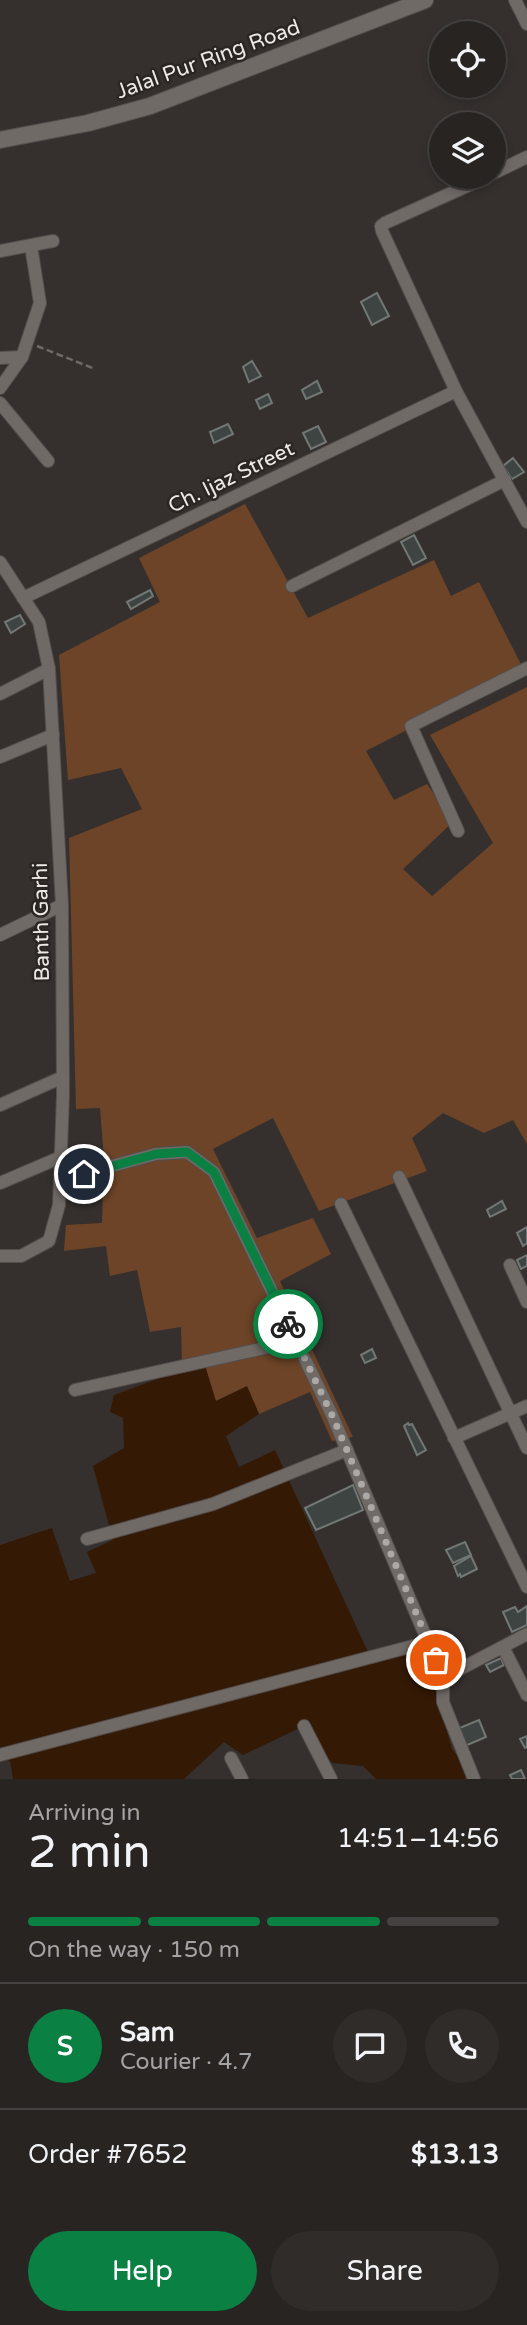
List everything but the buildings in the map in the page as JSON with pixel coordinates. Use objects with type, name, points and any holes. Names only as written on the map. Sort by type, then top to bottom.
[{"type":"main road","name":"Jalal Pur Ring Road","points":[[0,140],[88,123],[150,106],[425,0]]},
{"type":"street","points":[[515,0],[527,23]]},
{"type":"street","points":[[506,167],[527,157]]},
{"type":"street","points":[[461,189],[381,226],[456,391],[525,513]]},
{"type":"street","points":[[0,251],[53,241]]},
{"type":"street","points":[[0,388],[22,357],[40,303],[31,246]]},
{"type":"street","points":[[0,358],[22,357]]},
{"type":"street","name":"Ch. Ijaz Street","points":[[23,598],[456,391]]},
{"type":"street","points":[[0,403],[48,461]]},
{"type":"street","points":[[292,586],[505,480]]},
{"type":"street","name":"Banth Garhi","points":[[0,562],[39,622],[49,670],[62,905],[63,1077],[59,1205],[48,1241],[22,1256],[0,1256]]},
{"type":"street","points":[[458,831],[411,726],[527,668]]},
{"type":"street","points":[[0,694],[49,670]]},
{"type":"street","points":[[0,757],[53,735]]},
{"type":"street","points":[[0,934],[62,905]]},
{"type":"street","points":[[0,1105],[63,1077]]},
{"type":"street","points":[[60,1180],[156,1154],[187,1152],[214,1172],[347,1450],[443,1678],[443,1702],[474,1779]]},
{"type":"street","points":[[0,1183],[61,1157]]},
{"type":"street","points":[[399,1177],[527,1448]]},
{"type":"street","points":[[341,1204],[527,1587]]},
{"type":"street","points":[[510,1265],[527,1302]]},
{"type":"street","points":[[75,1390],[296,1341]]},
{"type":"street","points":[[454,1438],[527,1406]]},
{"type":"street","points":[[87,1539],[214,1504],[347,1450]]},
{"type":"street","points":[[443,1678],[527,1634]]},
{"type":"street","points":[[0,1755],[428,1642]]},
{"type":"street","points":[[503,1647],[527,1695]]},
{"type":"street","points":[[304,1726],[331,1779]]},
{"type":"street","points":[[231,1758],[242,1779]]},
{"type":"path","points":[[27,342],[95,369]]},
{"type":"shaded area","points":[[245,504],[308,618],[434,560],[451,596],[479,582],[524,670],[366,751],[394,800],[427,784],[453,822],[403,869],[432,896],[493,843],[430,735],[527,687],[527,1144],[513,1120],[484,1133],[443,1113],[412,1138],[427,1171],[319,1211],[273,1118],[213,1149],[257,1238],[313,1218],[331,1254],[280,1281],[353,1437],[332,1441],[310,1392],[259,1414],[247,1387],[216,1401],[182,1366],[181,1327],[150,1332],[137,1270],[110,1276],[106,1246],[64,1251],[66,1225],[102,1223],[104,1159],[100,1108],[76,1109],[69,838],[142,809],[121,768],[68,780],[59,655],[160,602],[139,558]]},
{"type":"shaded area","points":[[204,1362],[216,1401],[247,1386],[259,1414],[226,1436],[239,1467],[275,1450],[368,1652],[425,1653],[452,1749],[472,1775],[464,1779],[376,1779],[363,1766],[332,1763],[304,1726],[243,1755],[224,1742],[184,1779],[13,1779],[10,1761],[0,1757],[0,1545],[52,1528],[70,1581],[96,1573],[87,1552],[113,1540],[93,1466],[124,1448],[123,1418],[110,1412],[114,1395]]},
{"type":"way so far","points":[[288,1324],[332,1415],[436,1660]]},
{"type":"route","points":[[84,1174],[156,1154],[187,1152],[214,1172],[288,1324]]}]
